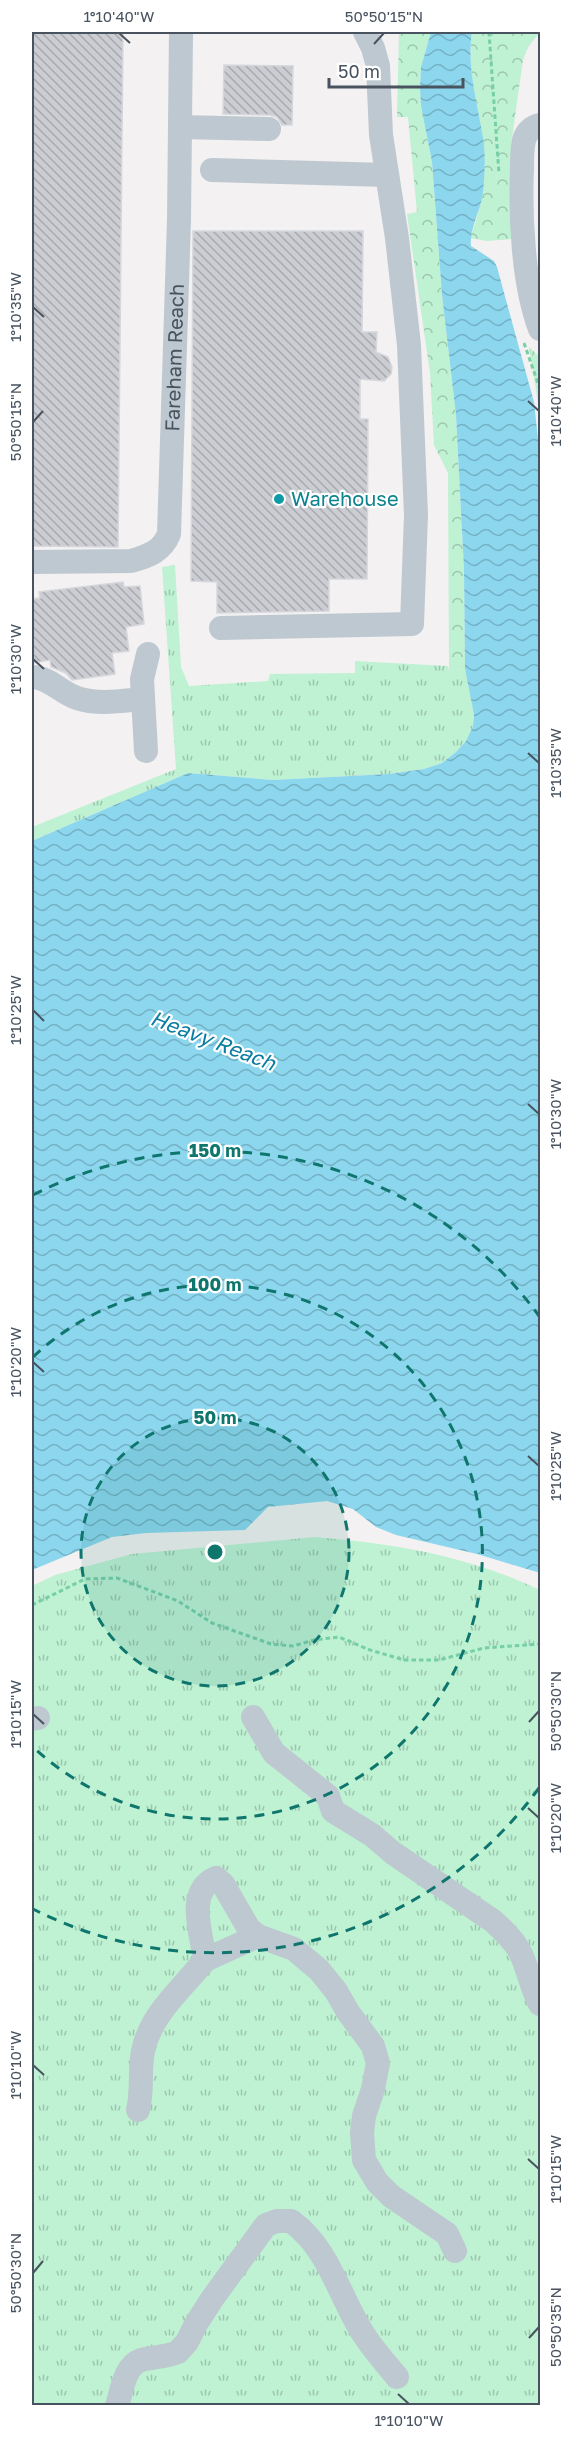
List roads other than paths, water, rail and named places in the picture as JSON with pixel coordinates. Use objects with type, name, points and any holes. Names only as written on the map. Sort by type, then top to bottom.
[{"type":"lane","name":"Fareham Reach","points":[[32,562],[131,561],[143,558],[162,548],[169,534],[181,32]]},
{"type":"lane","points":[[221,628],[412,624],[416,515],[409,345],[397,238],[381,135],[378,66],[365,32]]},
{"type":"lane","points":[[540,125],[532,127],[525,138],[521,190],[530,292],[540,329]]},
{"type":"lane","points":[[180,127],[269,129]]},
{"type":"lane","points":[[212,170],[387,175]]},
{"type":"lane","points":[[146,751],[142,679],[148,654]]},
{"type":"lane","points":[[32,677],[45,680],[70,695],[87,701],[110,702],[142,699]]},
{"type":"lane","points":[[254,1717],[274,1753],[337,1794],[333,1811],[372,1834],[393,1853],[493,1921],[508,1934],[519,1950],[532,1989],[540,2004]]},
{"type":"lane","points":[[204,1960],[197,1908],[200,1894],[208,1881],[216,1878],[223,1884],[249,1929],[258,1936],[294,1949],[319,1970],[373,2046],[378,2063],[373,2089],[364,2116],[362,2133],[364,2160],[384,2189],[447,2234],[454,2251]]},
{"type":"lane","points":[[138,2110],[141,2098],[143,2052],[148,2034],[168,2001],[189,1980],[204,1960],[258,1936]]},
{"type":"lane","points":[[117,2406],[124,2379],[131,2367],[138,2361],[178,2352],[249,2246],[266,2225],[277,2221],[291,2221],[311,2240],[329,2265],[367,2341],[397,2377]]},
{"type":"water","name":"Heavy Reach","points":[[431,32],[472,32],[471,70],[485,162],[483,192],[472,233],[471,246],[494,261],[497,267],[534,402],[540,458],[540,1573],[477,1554],[396,1535],[376,1527],[353,1509],[327,1501],[268,1507],[245,1530],[146,1533],[112,1537],[32,1570],[32,841],[188,773],[273,780],[388,774],[424,769],[442,763],[456,752],[466,741],[473,726],[474,715],[465,669],[464,570],[456,415],[442,295],[432,162],[421,106],[421,67]]},
{"type":"place","name":"Warehouse","points":[[279,499]]}]
